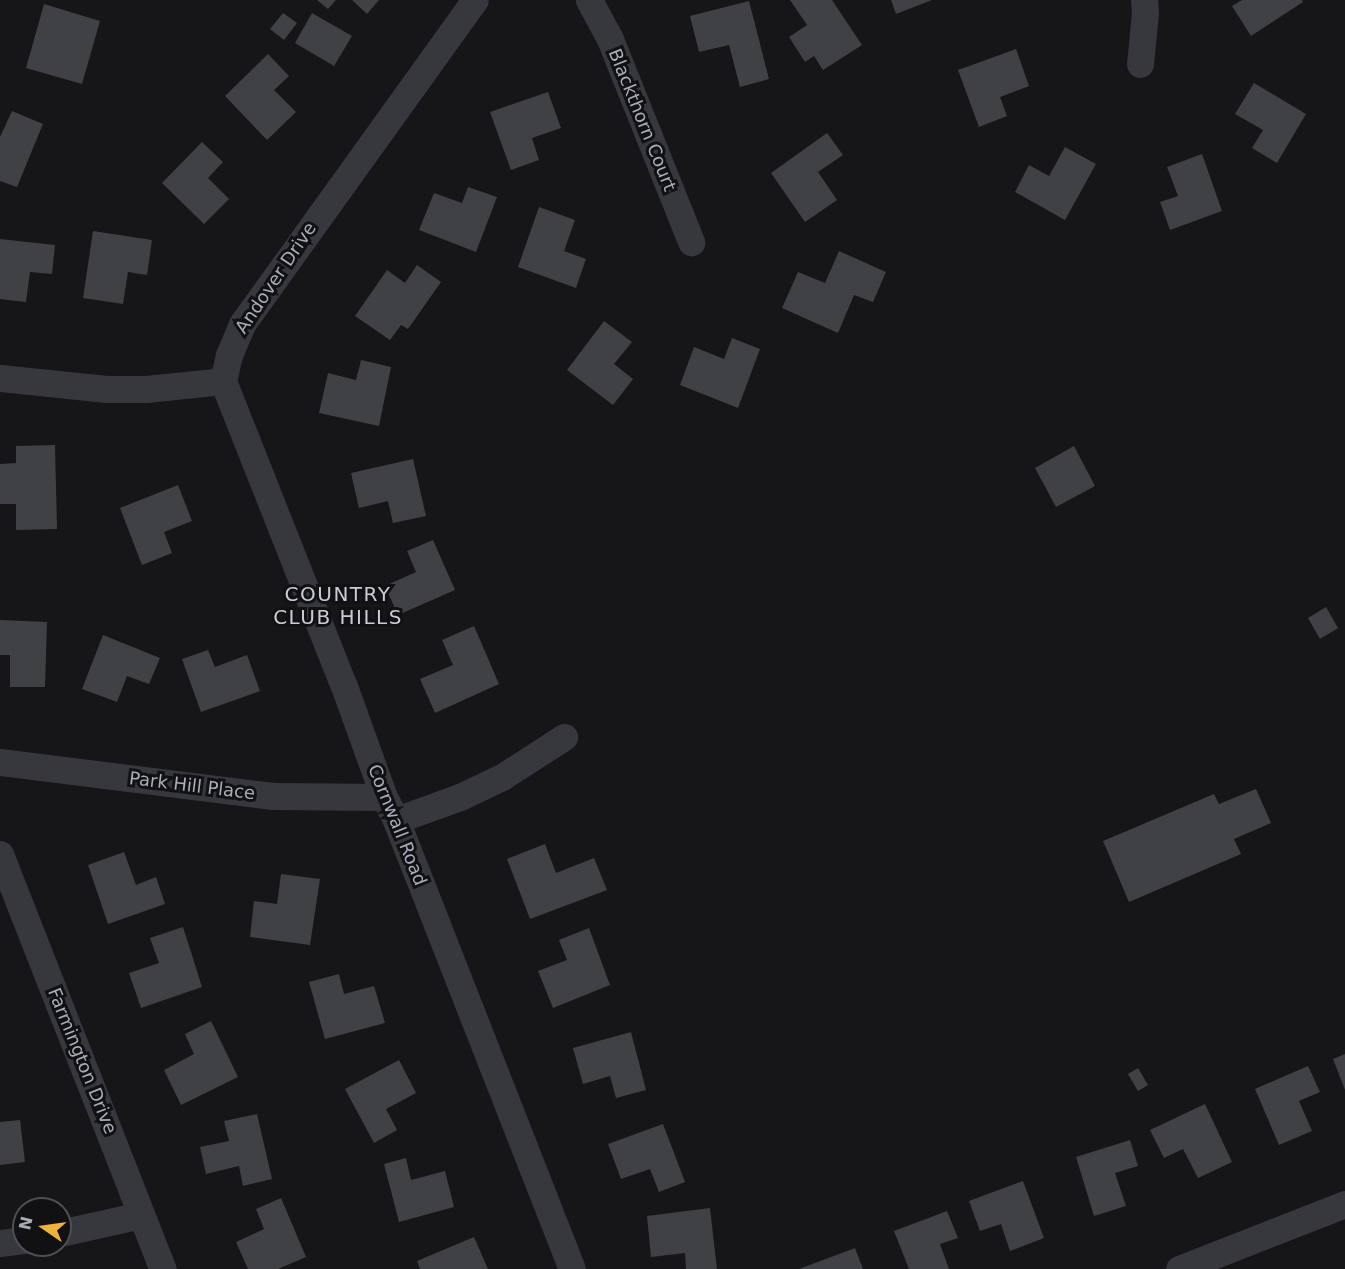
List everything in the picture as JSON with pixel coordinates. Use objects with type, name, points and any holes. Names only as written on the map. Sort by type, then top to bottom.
[{"type":"street","name":"Andover Drive","points":[[223,381],[229,355],[242,324],[475,0]]},
{"type":"street","name":"Blackthorn Court","points":[[590,0],[610,39],[691,242]]},
{"type":"street","points":[[1140,64],[1144,0]]},
{"type":"street","points":[[0,378],[106,389],[146,389],[223,381]]},
{"type":"street","name":"Cornwall Road","points":[[223,381],[572,1269]]},
{"type":"street","name":"Park Hill Place","points":[[0,762],[390,809],[460,797],[502,777],[564,737]]},
{"type":"street","name":"Farmington Drive","points":[[0,854],[163,1269]]},
{"type":"street","points":[[1179,1269],[1345,1204]]},
{"type":"street","points":[[72,1230],[141,1215]]},
{"type":"building","points":[[317,0],[336,0],[328,9]]},
{"type":"building","points":[[352,0],[379,0],[367,14]]},
{"type":"building","points":[[790,0],[832,0],[862,45],[823,70],[814,56],[805,62],[789,37],[807,25]]},
{"type":"building","points":[[891,0],[932,0],[896,14]]},
{"type":"building","points":[[1242,0],[1302,0],[1303,2],[1251,36],[1232,6]]},
{"type":"building","points":[[749,1],[769,79],[740,87],[729,45],[699,52],[690,16]]},
{"type":"building","points":[[44,4],[100,21],[82,84],[26,68]]},
{"type":"building","points":[[283,13],[297,23],[284,40],[270,29]]},
{"type":"building","points":[[312,13],[352,36],[334,66],[295,43]]},
{"type":"building","points":[[1016,49],[1029,86],[1000,97],[1007,116],[979,127],[958,70]]},
{"type":"building","points":[[268,54],[289,76],[274,90],[296,112],[267,140],[225,96]]},
{"type":"building","points":[[1254,83],[1306,114],[1277,163],[1252,148],[1263,130],[1235,114]]},
{"type":"building","points":[[548,92],[561,128],[532,138],[539,160],[511,170],[490,112]]},
{"type":"building","points":[[12,111],[43,124],[17,187],[0,181],[0,137]]},
{"type":"building","points":[[827,133],[843,155],[818,172],[837,200],[805,222],[771,173]]},
{"type":"building","points":[[202,142],[223,162],[208,178],[229,199],[204,224],[162,183]]},
{"type":"building","points":[[1065,147],[1096,164],[1065,220],[1015,192],[1029,165],[1049,176]]},
{"type":"building","points":[[1202,154],[1222,211],[1170,230],[1160,202],[1178,196],[1167,167]]},
{"type":"building","points":[[468,187],[497,197],[476,252],[419,230],[434,193],[462,203]]},
{"type":"building","points":[[539,207],[575,220],[564,251],[586,259],[576,288],[518,267]]},
{"type":"building","points":[[93,231],[152,240],[147,275],[128,272],[123,304],[83,298]]},
{"type":"building","points":[[0,239],[55,245],[52,274],[30,272],[26,302],[0,299]]},
{"type":"building","points":[[839,251],[886,272],[873,302],[854,295],[838,333],[782,308],[798,272],[825,283]]},
{"type":"building","points":[[417,265],[441,282],[408,329],[401,325],[390,340],[355,316],[387,270],[405,283]]},
{"type":"building","points":[[604,321],[632,342],[614,364],[633,379],[613,405],[567,370]]},
{"type":"building","points":[[732,338],[760,349],[738,408],[680,385],[694,347],[724,359]]},
{"type":"building","points":[[361,360],[391,367],[379,426],[319,413],[328,373],[356,380]]},
{"type":"building","points":[[55,445],[57,529],[16,530],[16,504],[0,504],[0,464],[16,463],[16,446]]},
{"type":"building","points":[[1074,446],[1095,486],[1056,507],[1035,468]]},
{"type":"building","points":[[413,459],[426,516],[393,523],[388,501],[359,508],[351,473]]},
{"type":"building","points":[[178,485],[192,521],[164,532],[172,553],[142,565],[120,508]]},
{"type":"building","points":[[433,540],[455,590],[398,615],[385,586],[416,572],[407,551]]},
{"type":"building","points":[[1326,607],[1338,628],[1320,639],[1308,618]]},
{"type":"building","points":[[0,620],[47,622],[45,687],[10,687],[10,655],[0,655]]},
{"type":"building","points":[[474,626],[499,684],[435,713],[420,679],[453,665],[442,640]]},
{"type":"building","points":[[103,635],[160,658],[149,684],[127,676],[117,702],[82,689]]},
{"type":"building","points":[[208,650],[215,667],[247,655],[260,691],[201,712],[182,659]]},
{"type":"building","points":[[1256,789],[1271,823],[1234,839],[1241,854],[1129,902],[1103,841],[1214,794],[1219,804]]},
{"type":"building","points":[[545,844],[556,873],[594,858],[607,890],[530,919],[507,859]]},
{"type":"building","points":[[124,852],[136,885],[156,877],[165,904],[108,924],[88,865]]},
{"type":"building","points":[[281,874],[320,879],[310,945],[250,937],[254,901],[277,904]]},
{"type":"building","points":[[183,927],[202,987],[141,1008],[129,973],[159,963],[150,938]]},
{"type":"building","points":[[589,928],[610,985],[553,1008],[538,971],[567,960],[559,940]]},
{"type":"building","points":[[339,974],[344,994],[374,986],[385,1023],[325,1039],[309,982]]},
{"type":"building","points":[[211,1021],[238,1077],[181,1105],[164,1070],[194,1054],[185,1034]]},
{"type":"building","points":[[631,1032],[646,1090],[616,1098],[610,1076],[583,1084],[573,1048]]},
{"type":"building","points":[[1345,1054],[1345,1090],[1333,1059]]},
{"type":"building","points":[[399,1060],[416,1093],[386,1109],[397,1130],[374,1143],[345,1089]]},
{"type":"building","points":[[1308,1066],[1320,1092],[1299,1101],[1312,1131],[1279,1145],[1255,1089]]},
{"type":"building","points":[[1138,1068],[1148,1085],[1138,1091],[1128,1074]]},
{"type":"building","points":[[1205,1104],[1232,1162],[1198,1178],[1183,1149],[1164,1158],[1150,1130]]},
{"type":"building","points":[[257,1114],[272,1179],[243,1186],[239,1166],[206,1174],[200,1147],[229,1141],[224,1121]]},
{"type":"building","points":[[20,1120],[25,1162],[0,1165],[0,1122]]},
{"type":"building","points":[[663,1124],[685,1182],[659,1192],[650,1169],[621,1179],[608,1144]]},
{"type":"building","points":[[1130,1140],[1138,1166],[1115,1173],[1126,1206],[1094,1216],[1076,1157]]},
{"type":"building","points":[[406,1158],[411,1180],[445,1171],[454,1207],[399,1222],[384,1164]]},
{"type":"building","points":[[1023,1181],[1044,1238],[1010,1251],[1001,1224],[980,1231],[969,1201]]},
{"type":"building","points":[[281,1198],[306,1257],[278,1269],[248,1269],[236,1242],[264,1229],[256,1209]]},
{"type":"building","points":[[710,1208],[717,1269],[686,1269],[685,1253],[651,1257],[647,1216]]},
{"type":"building","points":[[947,1211],[958,1238],[940,1244],[949,1269],[909,1269],[894,1231]]},
{"type":"building","points":[[474,1237],[488,1269],[420,1269],[417,1261]]},
{"type":"building","points":[[855,1248],[863,1269],[799,1269]]},
{"type":"district","name":"COUNTRY CLUB HILLS","points":[[338,606]]}]
